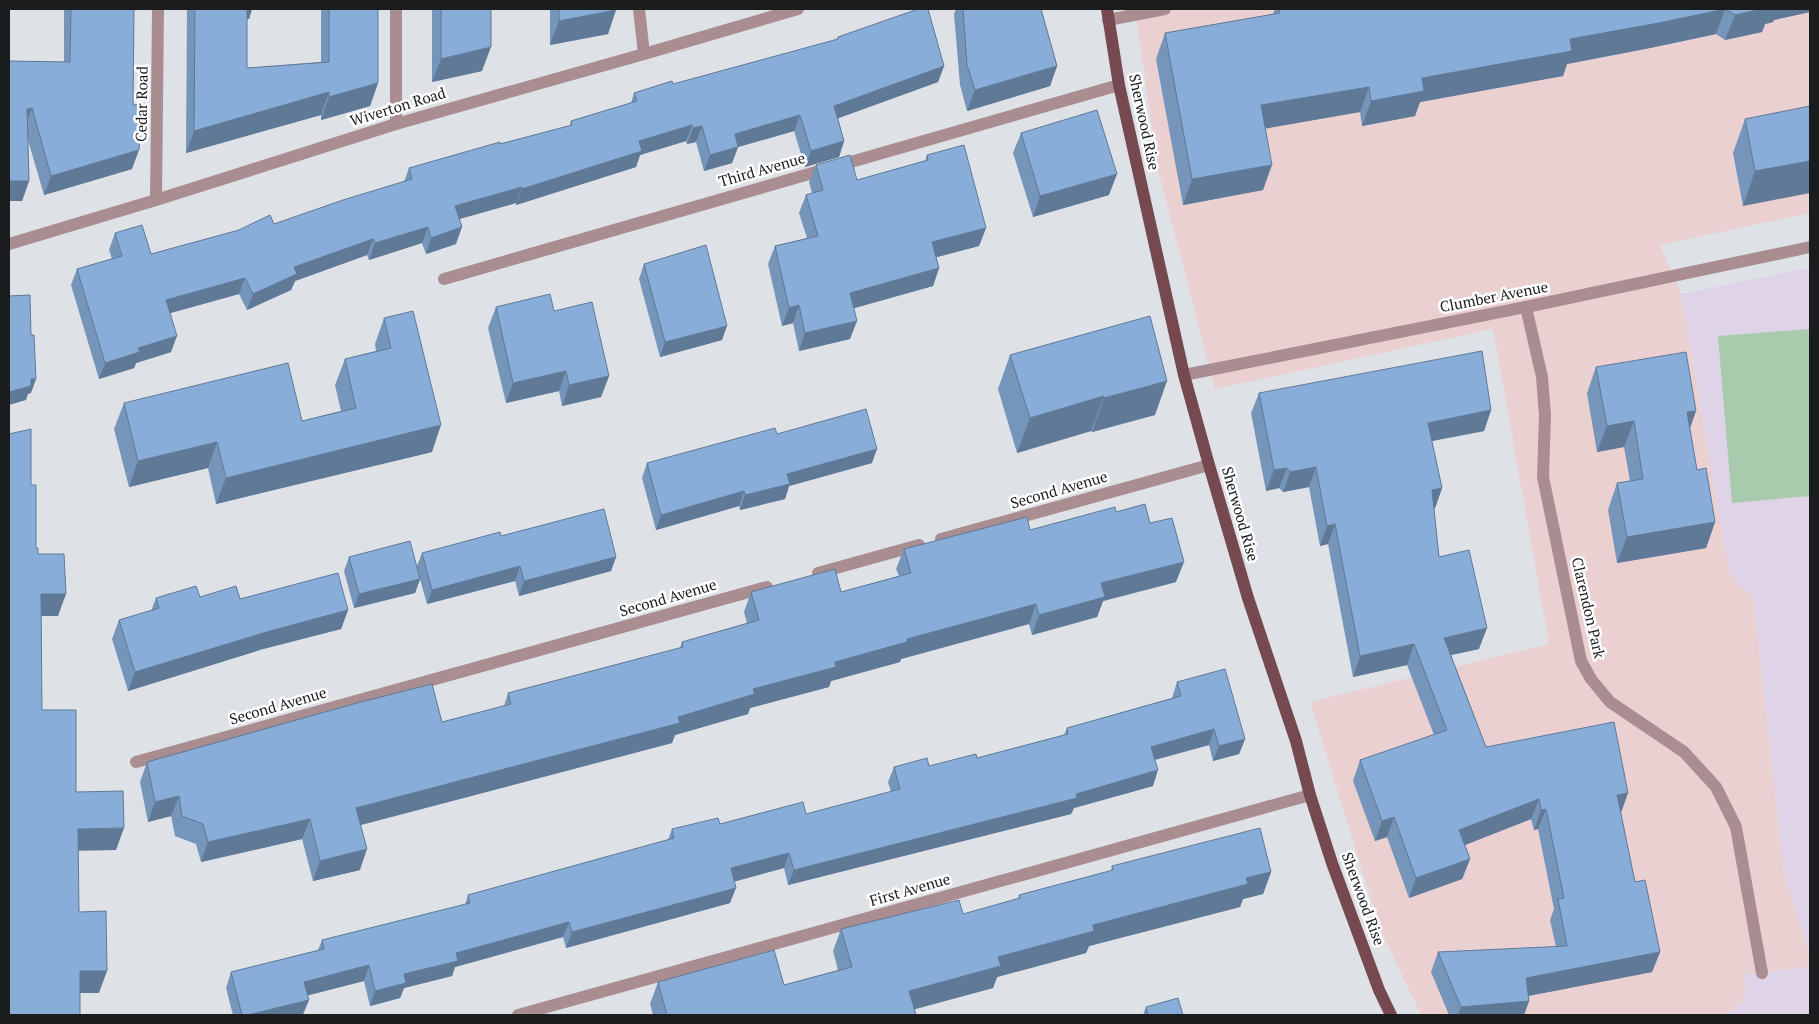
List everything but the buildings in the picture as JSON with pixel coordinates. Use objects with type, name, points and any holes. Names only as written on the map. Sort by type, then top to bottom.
[{"type":"main road","name":"Sherwood Rise","points":[[1107,14],[1119,85],[1184,375],[1209,465],[1248,598],[1296,741],[1310,795],[1353,920],[1379,990],[1391,1015]]},
{"type":"street","name":"Cedar Road","points":[[156,200],[158,9]]},
{"type":"street","points":[[396,9],[396,124]]},
{"type":"street","points":[[639,9],[644,54]]},
{"type":"street","name":"Wiverton Road","points":[[9,244],[156,200],[396,124],[798,9]]},
{"type":"street","points":[[1107,14],[1165,9]]},
{"type":"street","name":"Third Avenue","points":[[444,279],[1119,85]]},
{"type":"street","name":"Clumber Avenue","points":[[1184,375],[1526,308],[1810,247]]},
{"type":"street","name":"Clarendon Park","points":[[1526,308],[1542,377],[1545,415],[1543,477],[1581,661],[1591,679],[1610,702],[1684,752],[1716,787],[1736,827],[1762,973]]},
{"type":"street","name":"Second Avenue","points":[[807,576],[1209,465]]},
{"type":"street","name":"Second Avenue","points":[[136,762],[778,584]]},
{"type":"street","name":"First Avenue","points":[[518,1015],[1310,795]]},
{"type":"shaded area","points":[[1135,9],[1810,9],[1810,213],[1660,245],[1681,294],[1729,570],[1739,586],[1753,595],[1784,872],[1810,956],[1810,967],[1745,974],[1746,986],[1742,1003],[1728,1012],[1728,1015],[1421,1015],[1380,929],[1310,702],[1549,644],[1493,329],[1215,389],[1158,170]]},
{"type":"shaded area","points":[[1810,268],[1810,956],[1784,872],[1753,595],[1739,586],[1729,570],[1681,294]]},
{"type":"shaded area","points":[[1810,967],[1810,1015],[1728,1015],[1728,1012],[1742,1003],[1746,986],[1744,974]]},
{"type":"green space","points":[[1810,329],[1810,496],[1732,503],[1718,336]]}]
